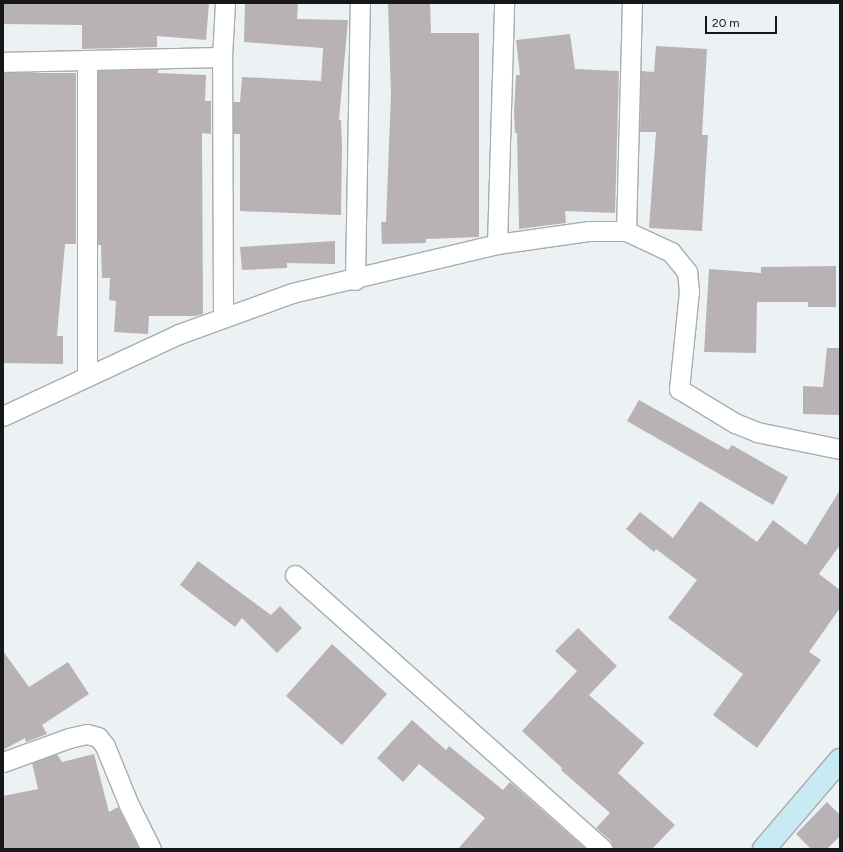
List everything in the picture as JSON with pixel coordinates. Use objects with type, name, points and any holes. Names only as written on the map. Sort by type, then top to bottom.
[{"type":"main road","points":[[764,849],[840,760]]},
{"type":"street","points":[[224,316],[222,57],[225,3]]},
{"type":"street","points":[[355,280],[360,3]]},
{"type":"street","points":[[497,244],[504,3]]},
{"type":"street","points":[[626,231],[632,3]]},
{"type":"street","points":[[3,62],[222,57]]},
{"type":"street","points":[[87,60],[87,377]]},
{"type":"street","points":[[3,416],[224,316],[292,294],[355,280],[497,244],[588,231],[626,231],[671,252],[687,272],[689,291],[679,389],[735,423],[757,432],[840,449]]},
{"type":"street","points":[[294,575],[603,849]]},
{"type":"street","points":[[3,762],[69,738],[87,734],[98,737],[105,746],[129,804],[151,849]]},
{"type":"building","points":[[3,3],[209,3],[206,40],[157,36],[157,47],[82,49],[82,25],[3,24]]},
{"type":"building","points":[[245,3],[298,3],[297,19],[348,20],[339,120],[341,120],[342,146],[341,215],[240,211],[240,134],[233,134],[233,102],[240,102],[242,77],[321,81],[323,48],[244,42]]},
{"type":"building","points":[[430,3],[431,33],[479,33],[479,237],[426,239],[426,243],[382,244],[381,222],[386,222],[391,94],[388,4]]},
{"type":"building","points":[[570,34],[575,69],[619,71],[615,213],[565,211],[566,223],[519,229],[517,133],[515,133],[514,112],[516,75],[520,75],[516,40]]},
{"type":"building","points":[[656,46],[707,49],[702,135],[708,135],[702,231],[649,228],[656,132],[640,132],[641,71],[654,72]]},
{"type":"building","points":[[158,69],[158,73],[206,75],[205,101],[211,101],[211,134],[202,133],[203,314],[196,316],[149,316],[148,334],[114,332],[116,301],[109,300],[110,278],[102,278],[101,245],[98,245],[98,71]]},
{"type":"building","points":[[3,73],[76,73],[76,244],[65,244],[57,336],[63,336],[63,364],[3,363]]},
{"type":"building","points":[[335,241],[335,264],[287,263],[287,268],[242,270],[240,247]]},
{"type":"building","points":[[836,266],[836,307],[808,307],[808,302],[757,302],[756,353],[704,352],[709,269],[761,273],[761,267]]},
{"type":"building","points":[[827,348],[840,348],[840,415],[803,414],[803,386],[823,387]]},
{"type":"building","points":[[639,400],[728,450],[732,445],[788,477],[773,505],[627,421]]},
{"type":"building","points":[[840,490],[840,545],[819,574],[840,590],[840,608],[809,652],[821,660],[757,748],[713,715],[743,674],[668,618],[697,580],[656,549],[654,552],[626,529],[640,512],[673,538],[700,501],[757,542],[773,520],[806,545]]},
{"type":"building","points":[[198,561],[271,615],[280,606],[302,628],[277,653],[242,618],[235,627],[180,585]]},
{"type":"building","points":[[578,628],[617,666],[589,695],[644,743],[618,773],[675,825],[652,849],[614,849],[611,841],[596,828],[610,813],[561,770],[562,768],[522,731],[577,671],[555,651]]},
{"type":"building","points":[[332,644],[387,694],[342,745],[286,696]]},
{"type":"building","points":[[3,651],[29,687],[68,662],[89,694],[42,725],[47,734],[26,742],[25,738],[3,750]]},
{"type":"building","points":[[412,720],[446,750],[449,746],[503,790],[510,782],[586,849],[458,849],[485,818],[419,764],[403,782],[377,758]]},
{"type":"building","points":[[57,754],[62,762],[94,754],[109,812],[118,807],[139,849],[3,849],[3,796],[38,789],[32,763]]},
{"type":"building","points":[[827,802],[840,815],[840,836],[827,849],[811,849],[796,834]]}]
